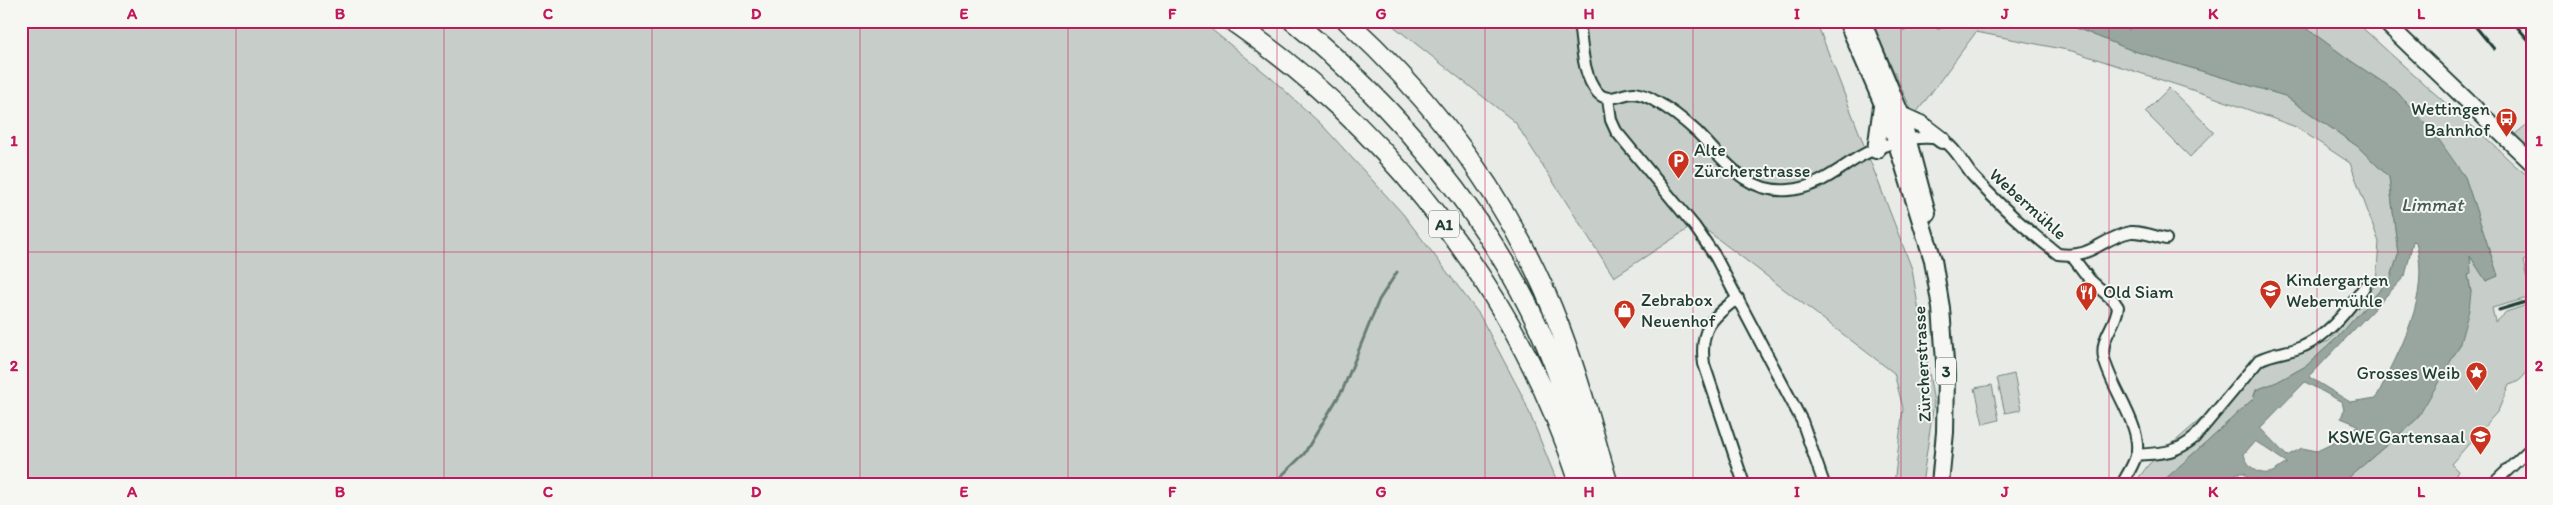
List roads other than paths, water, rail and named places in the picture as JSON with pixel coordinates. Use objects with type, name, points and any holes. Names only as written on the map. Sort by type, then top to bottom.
[{"type":"highway","name":"A1","points":[[1232,21],[1293,67],[1356,124],[1408,179],[1452,235],[1489,289],[1533,368],[1556,419],[1580,484]]},
{"type":"highway","name":"A1","points":[[1293,21],[1346,68],[1402,126],[1454,189],[1499,256],[1528,306],[1552,359],[1571,413],[1591,484]]},
{"type":"highway","points":[[1347,21],[1395,68],[1437,116],[1470,160],[1513,228],[1560,326],[1608,484]]},
{"type":"main road","name":"3","points":[[1847,21],[1882,102],[1903,142]]},
{"type":"main road","name":"3","points":[[1862,21],[1901,116],[1903,142]]},
{"type":"main road","points":[[2384,21],[2532,163]]},
{"type":"main road","points":[[1876,150],[1882,102]]},
{"type":"main road","points":[[1901,116],[1921,124],[1942,140]]},
{"type":"main road","name":"Zürcherstrasse","points":[[1903,142],[1919,221],[1929,243],[1939,293],[1945,358],[1945,432],[1940,484]]},
{"type":"street","points":[[1579,21],[1591,81],[1600,95],[1608,98],[1632,93],[1657,102],[1697,132],[1736,174],[1768,189],[1790,190],[1812,186],[1876,150],[1903,142],[1942,140]]},
{"type":"street","points":[[1608,98],[1611,120],[1616,131],[1695,228],[1714,256],[1738,298],[1802,421],[1824,484]]},
{"type":"street","name":"Webermühle","points":[[1942,140],[1951,147],[1981,185],[2043,243],[2058,254],[2070,256],[2082,254],[2095,250],[2113,237],[2134,232],[2166,239]]},
{"type":"street","points":[[2070,256],[2090,280],[2114,301],[2118,307],[2106,336],[2104,357],[2108,374],[2134,429],[2136,455],[2122,484]]},
{"type":"street","points":[[2136,455],[2169,452],[2182,448],[2194,438],[2260,360],[2271,354],[2303,347],[2319,337],[2331,326],[2364,286]]},
{"type":"street","points":[[1738,298],[1718,313],[1709,323],[1702,346],[1704,364],[1744,484]]},
{"type":"street","points":[[2493,484],[2532,447]]},
{"type":"water","name":"Limmat","points":[[2059,21],[2120,21],[2129,30],[2137,21],[2297,21],[2396,91],[2435,134],[2465,177],[2498,276],[2486,281],[2470,256],[2471,274],[2468,275],[2471,292],[2469,310],[2459,347],[2417,419],[2341,484],[2255,484],[2247,478],[2245,473],[2237,473],[2230,484],[2160,484],[2253,399],[2256,390],[2277,382],[2306,366],[2337,338],[2391,278],[2398,254],[2389,177],[2357,146],[2285,96],[2131,50]],"holes":[[[2413,241],[2416,242],[2420,263],[2419,283],[2411,323],[2376,398],[2350,402],[2309,377],[2405,276]],[[2305,382],[2342,402],[2344,410],[2341,418],[2358,425],[2338,441],[2317,451],[2302,448],[2287,456],[2260,428]],[[2255,441],[2287,463],[2273,472],[2264,473],[2256,471],[2247,461],[2244,454]]]},
{"type":"waterway","points":[[1938,28],[1958,21]]},
{"type":"waterway","points":[[1904,29],[1920,27]]},
{"type":"waterway","points":[[1273,484],[1304,454],[1343,389],[1379,300],[1397,272]]},
{"type":"railway","points":[[2471,21],[2494,49]]},
{"type":"railway","points":[[2512,21],[2532,44]]},
{"type":"railway","points":[[2499,310],[2529,301]]},
{"type":"place","name":"Wettingen Bahnhof","points":[[2506,138]]},
{"type":"place","name":"Alte Zürcherstrasse","points":[[1678,179]]},
{"type":"place","name":"Kindergarten Webermühle","points":[[2270,309]]},
{"type":"place","name":"Old Siam","points":[[2087,311]]},
{"type":"place","name":"Zebrabox Neuenhof","points":[[1625,329]]},
{"type":"place","name":"Grosses Weib","points":[[2476,392]]},
{"type":"place","name":"KSWE Gartensaal","points":[[2481,456]]}]
